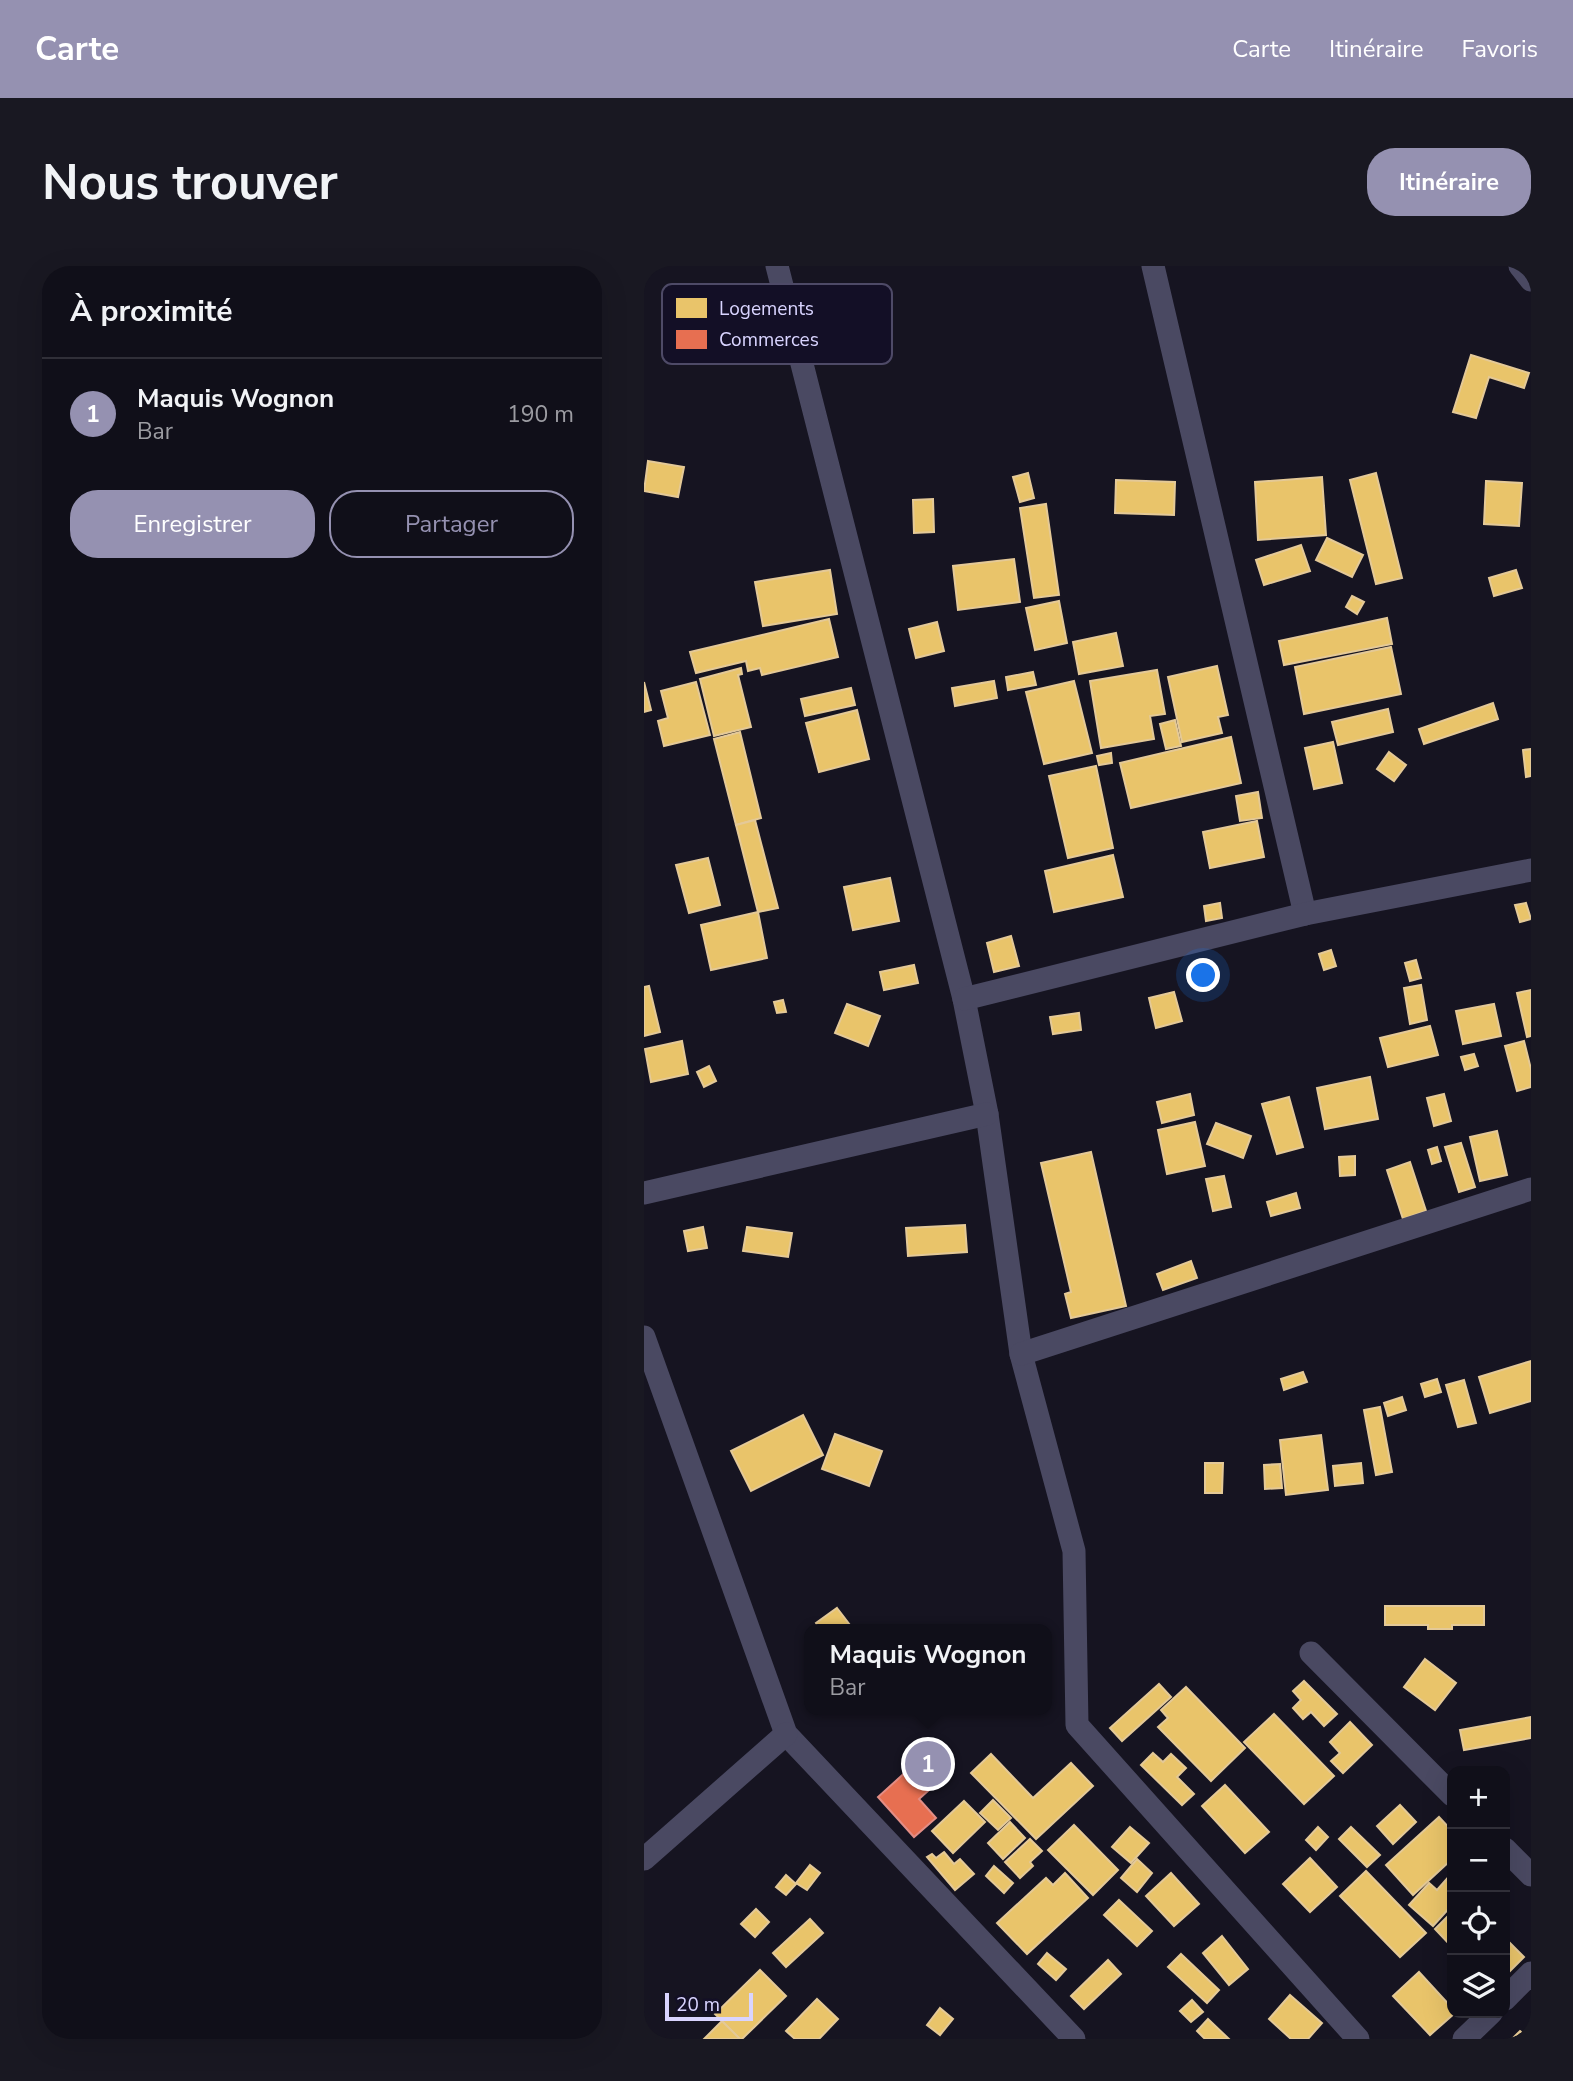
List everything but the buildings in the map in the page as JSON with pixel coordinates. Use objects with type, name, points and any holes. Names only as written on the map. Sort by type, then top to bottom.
[{"type":"street","points":[[777,266],[782,284]]},
{"type":"street","points":[[1153,266],[1305,914]]},
{"type":"street","points":[[1520,266],[1531,280]]},
{"type":"street","points":[[802,364],[964,999],[987,1114],[1021,1354],[1074,1551],[1077,1725],[1358,2039]]},
{"type":"street","points":[[964,999],[1305,914],[1531,870]]},
{"type":"street","points":[[644,1193],[987,1114]]},
{"type":"street","points":[[1021,1354],[1531,1189]]},
{"type":"street","points":[[644,1337],[786,1734],[1074,2039]]},
{"type":"street","points":[[1311,1653],[1447,1790]]},
{"type":"street","points":[[644,1859],[786,1734]]},
{"type":"street","points":[[1510,1854],[1531,1875]]},
{"type":"street","points":[[1510,1994],[1531,1973]]},
{"type":"street","points":[[1464,2039],[1485,2018]]},
{"type":"place","name":"Maquis Wognon","points":[[928,1764]]}]
